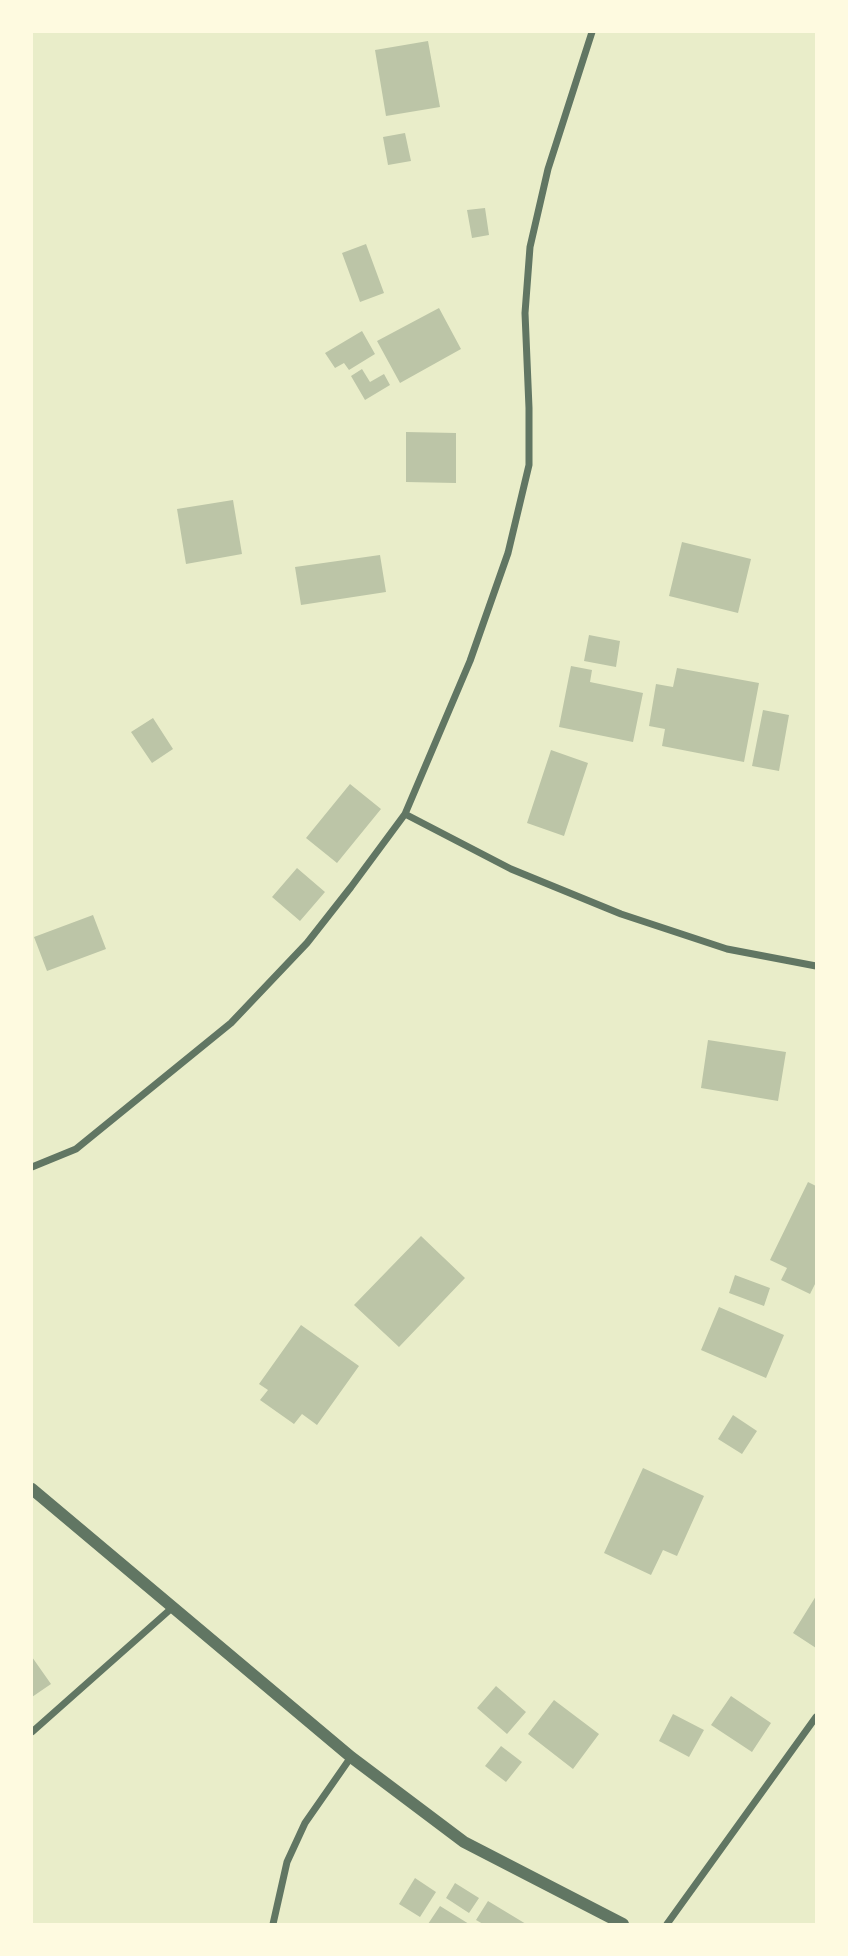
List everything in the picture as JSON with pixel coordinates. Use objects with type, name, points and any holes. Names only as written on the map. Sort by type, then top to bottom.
[{"type":"street","points":[[32,1167],[76,1149],[231,1023],[307,943],[405,814],[470,661],[508,553],[529,465],[530,408],[525,313],[530,247],[548,169],[592,32]]},
{"type":"street","points":[[405,814],[511,869],[621,914],[727,949],[817,966]]},
{"type":"street","points":[[32,1489],[351,1757],[464,1842],[623,1924]]},
{"type":"street","points":[[32,1732],[173,1606]]},
{"type":"street","points":[[667,1924],[817,1717]]},
{"type":"street","points":[[273,1924],[287,1861],[305,1824],[351,1757]]},
{"type":"building","points":[[428,41],[440,107],[386,116],[375,50]]},
{"type":"building","points":[[405,133],[411,161],[388,165],[383,137]]},
{"type":"building","points":[[485,208],[489,235],[472,238],[467,210]]},
{"type":"building","points":[[366,244],[384,293],[360,302],[342,253]]},
{"type":"building","points":[[439,308],[461,349],[400,383],[377,341]]},
{"type":"building","points":[[362,331],[375,354],[349,370],[344,363],[335,368],[325,353]]},
{"type":"building","points":[[362,369],[370,382],[384,374],[390,385],[365,400],[351,376]]},
{"type":"building","points":[[406,432],[456,433],[456,483],[406,482]]},
{"type":"building","points":[[233,500],[242,554],[186,564],[177,509]]},
{"type":"building","points":[[682,542],[751,559],[738,613],[669,596]]},
{"type":"building","points":[[380,555],[386,592],[301,605],[295,567]]},
{"type":"building","points":[[589,635],[620,641],[616,667],[584,661]]},
{"type":"building","points":[[571,666],[592,670],[590,682],[643,693],[633,742],[559,727]]},
{"type":"building","points":[[677,668],[759,683],[744,762],[662,746],[665,729],[649,726],[656,684],[673,687]]},
{"type":"building","points":[[763,710],[789,715],[779,771],[752,766]]},
{"type":"building","points":[[153,718],[173,749],[152,763],[131,732]]},
{"type":"building","points":[[551,750],[588,763],[564,836],[527,823]]},
{"type":"building","points":[[350,784],[381,809],[337,863],[306,838]]},
{"type":"building","points":[[297,868],[325,892],[300,921],[272,897]]},
{"type":"building","points":[[93,915],[106,949],[47,971],[34,937]]},
{"type":"building","points":[[708,1040],[786,1052],[778,1101],[701,1088]]},
{"type":"building","points":[[808,1182],[816,1186],[816,1282],[810,1294],[781,1280],[787,1268],[770,1260]]},
{"type":"building","points":[[421,1236],[465,1278],[399,1347],[354,1305]]},
{"type":"building","points":[[735,1275],[770,1288],[764,1306],[729,1293]]},
{"type":"building","points":[[719,1307],[784,1335],[766,1378],[701,1350]]},
{"type":"building","points":[[301,1325],[359,1366],[317,1425],[302,1414],[294,1424],[260,1400],[268,1390],[259,1384]]},
{"type":"building","points":[[733,1415],[757,1431],[742,1454],[718,1439]]},
{"type":"building","points":[[643,1468],[704,1496],[677,1556],[663,1550],[651,1575],[604,1553]]},
{"type":"building","points":[[816,1596],[816,1648],[793,1633]]},
{"type":"building","points":[[32,1657],[51,1684],[32,1697]]},
{"type":"building","points":[[496,1686],[526,1712],[507,1734],[477,1708]]},
{"type":"building","points":[[731,1696],[771,1723],[752,1752],[711,1725]]},
{"type":"building","points":[[554,1700],[599,1734],[573,1769],[528,1734]]},
{"type":"building","points":[[673,1714],[704,1730],[689,1757],[659,1741]]},
{"type":"building","points":[[501,1746],[522,1762],[506,1782],[485,1766]]},
{"type":"building","points":[[415,1878],[436,1892],[420,1917],[399,1904]]},
{"type":"building","points":[[455,1883],[479,1898],[469,1913],[446,1898]]},
{"type":"building","points":[[488,1901],[526,1924],[483,1924],[476,1920]]},
{"type":"building","points":[[440,1906],[469,1924],[428,1924]]}]
